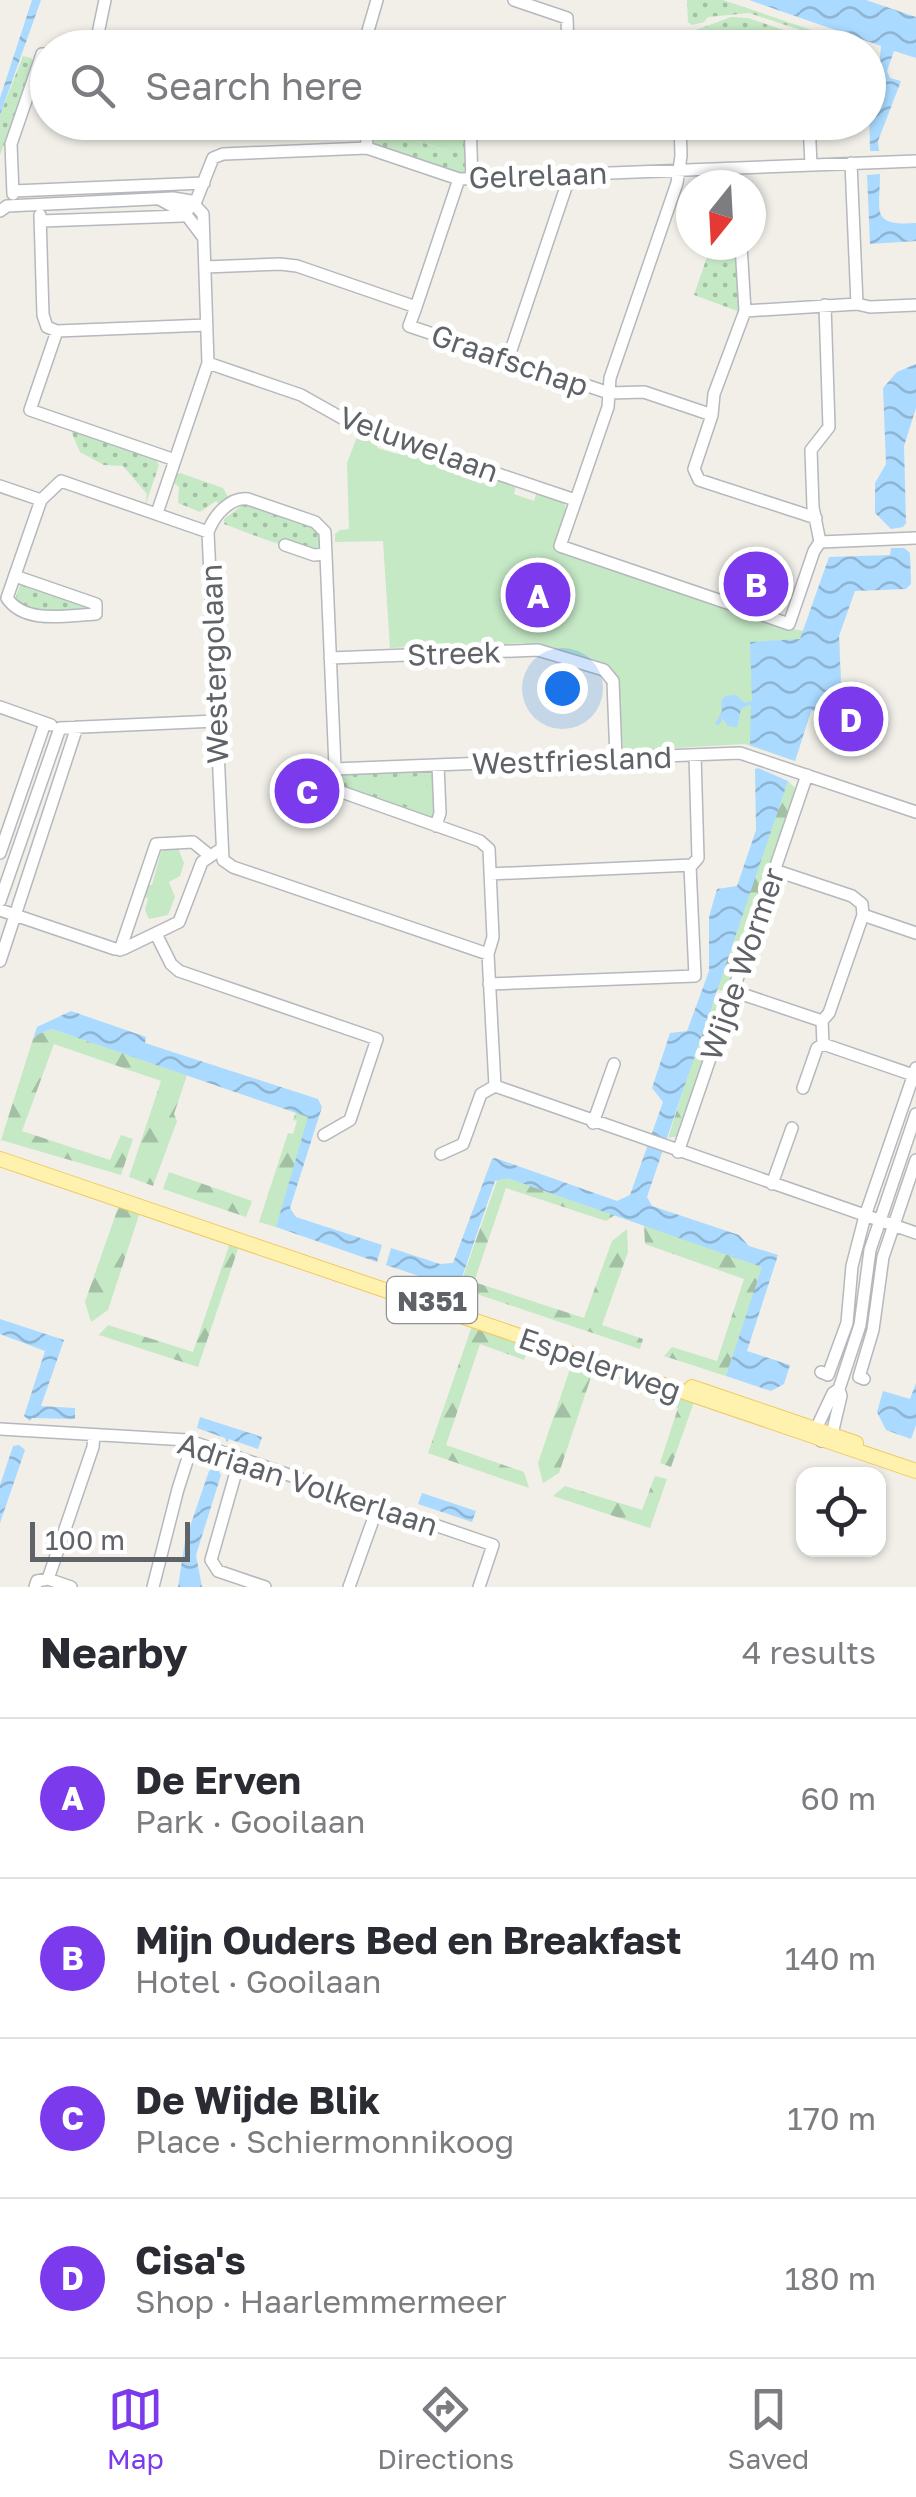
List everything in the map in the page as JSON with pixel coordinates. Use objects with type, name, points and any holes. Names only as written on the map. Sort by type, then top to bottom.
[{"type":"main road","name":"Espelerweg","points":[[0,1156],[916,1468]]},
{"type":"street","points":[[98,30],[105,0]]},
{"type":"street","points":[[368,30],[378,0]]},
{"type":"street","points":[[514,0],[566,18],[567,30]]},
{"type":"street","points":[[30,89],[11,144],[13,191],[5,207],[180,198],[204,218],[208,364],[158,514]]},
{"type":"street","points":[[367,140],[367,148]]},
{"type":"street","points":[[416,307],[466,179],[469,140]]},
{"type":"street","points":[[679,170],[680,140]]},
{"type":"street","points":[[810,140],[811,165]]},
{"type":"street","name":"Gelrelaan","points":[[190,208],[213,158],[220,154],[367,148],[466,179],[676,170]]},
{"type":"street","name":"Gelrelaan","points":[[679,170],[916,161]]},
{"type":"street","points":[[851,163],[857,304]]},
{"type":"street","points":[[508,360],[566,188],[566,175]]},
{"type":"street","points":[[676,179],[610,378],[608,407],[560,546],[789,624],[820,542],[812,448],[830,427],[825,305]]},
{"type":"street","points":[[13,191],[204,184]]},
{"type":"street","points":[[40,205],[43,320],[55,336]]},
{"type":"street","points":[[40,221],[170,217],[190,208]]},
{"type":"street","points":[[742,260],[745,311],[714,394],[712,415],[694,469],[699,480],[816,518]]},
{"type":"street","name":"Graafschap","points":[[205,267],[288,264],[416,307],[410,326],[610,394],[644,392],[712,415]]},
{"type":"street","points":[[745,311],[825,305],[916,305]]},
{"type":"street","points":[[55,336],[207,325]]},
{"type":"street","points":[[55,336],[30,410],[175,460]]},
{"type":"street","name":"Veluwelaan","points":[[208,364],[301,394],[356,426],[576,500]]},
{"type":"street","name":"Westergolaan","points":[[41,500],[60,481],[208,532],[216,722],[215,852]]},
{"type":"street","points":[[0,486],[41,500],[4,597],[14,608],[38,616],[96,614],[96,604],[15,576]]},
{"type":"street","points":[[208,532],[217,515],[245,498],[320,524],[325,534],[337,791],[484,843],[489,851],[493,940],[488,954],[494,1086]]},
{"type":"street","points":[[820,542],[910,538]]},
{"type":"street","points":[[286,545],[314,555],[326,554]]},
{"type":"street","name":"Streek","points":[[330,658],[538,650],[604,670],[613,682],[616,758]]},
{"type":"street","points":[[0,707],[60,728],[216,722]]},
{"type":"street","points":[[0,854],[45,723]]},
{"type":"street","points":[[0,961],[77,727]]},
{"type":"street","points":[[0,901],[60,728]]},
{"type":"street","name":"Westfriesland","points":[[334,769],[742,754],[916,812]]},
{"type":"street","points":[[490,874],[690,866],[698,858],[695,755]]},
{"type":"street","points":[[436,826],[440,813],[438,765]]},
{"type":"street","name":"Wijde Wormer","points":[[678,1152],[807,775]]},
{"type":"street","points":[[120,950],[156,844],[193,842],[215,852],[231,866],[488,954]]},
{"type":"street","points":[[0,910],[120,950],[179,922],[200,865],[215,852]]},
{"type":"street","points":[[489,984],[695,976],[690,866]]},
{"type":"street","points":[[774,870],[854,897],[862,904],[863,914],[829,1013],[822,1021],[822,1044]]},
{"type":"street","points":[[863,914],[916,932]]},
{"type":"street","points":[[156,934],[174,967],[377,1039],[350,1120],[324,1135]]},
{"type":"street","points":[[733,990],[822,1021]]},
{"type":"street","points":[[822,1044],[915,1073],[852,1266],[847,1323],[825,1372],[841,1383]]},
{"type":"street","points":[[803,1088],[817,1048],[822,1044]]},
{"type":"street","points":[[594,1123],[614,1064]]},
{"type":"street","points":[[494,1086],[916,1234]]},
{"type":"street","points":[[441,1154],[463,1144],[481,1094],[494,1086]]},
{"type":"street","points":[[823,1435],[833,1394],[841,1383],[860,1325],[866,1267],[916,1114]]},
{"type":"street","points":[[772,1184],[792,1128]]},
{"type":"street","points":[[864,1379],[859,1377],[872,1337],[880,1271],[916,1160]]},
{"type":"street","name":"Adriaan Volkerlaan","points":[[0,1429],[194,1442],[493,1545],[478,1587]]},
{"type":"street","points":[[48,1579],[94,1435]]},
{"type":"street","points":[[154,1587],[178,1488],[194,1442]]},
{"type":"street","points":[[240,1458],[211,1557],[213,1566],[222,1573],[265,1587]]},
{"type":"street","points":[[349,1587],[378,1506]]},
{"type":"street","points":[[218,1587],[222,1573]]},
{"type":"street","points":[[35,1587],[37,1581],[48,1579],[71,1587]]},
{"type":"green space","points":[[687,0],[723,0],[812,30],[800,30],[749,13],[708,17],[692,25],[688,22]]},
{"type":"green space","points":[[731,17],[748,18],[784,30],[696,30]]},
{"type":"green space","points":[[23,56],[30,58],[30,74],[0,155],[0,115]]},
{"type":"green space","points":[[373,140],[414,140],[442,150],[446,140],[466,140],[468,162],[464,174],[378,146]]},
{"type":"green space","points":[[414,140],[449,140],[449,147],[442,150]]},
{"type":"green space","points":[[706,260],[738,260],[740,312],[694,295]]},
{"type":"green space","points":[[71,431],[156,460],[159,465],[145,506],[147,494],[123,466],[104,465],[80,452]]},
{"type":"green space","points":[[359,432],[380,439],[377,448],[397,454],[400,446],[457,465],[454,474],[474,481],[478,472],[516,485],[514,494],[534,501],[537,492],[563,501],[567,511],[555,549],[792,629],[839,636],[842,710],[811,711],[795,761],[745,744],[623,751],[616,677],[610,669],[546,646],[521,643],[390,648],[383,541],[335,542],[335,534],[349,529],[347,463]]},
{"type":"green space","points":[[180,473],[223,488],[229,499],[221,506],[216,501],[200,512],[178,503],[179,487],[173,482]]},
{"type":"green space","points":[[247,502],[250,507],[316,526],[321,533],[322,549],[286,546],[224,524],[224,519]]},
{"type":"green space","points":[[21,582],[85,607],[59,613],[14,603]]},
{"type":"green space","points":[[428,770],[434,776],[435,813],[429,818],[341,787],[343,774]]},
{"type":"green space","points":[[427,776],[428,808],[418,809],[345,784],[359,778]]},
{"type":"green space","points":[[788,781],[795,788],[794,795],[725,992],[716,989]]},
{"type":"green space","points":[[178,848],[184,863],[180,876],[169,882],[175,897],[168,915],[149,919],[145,910],[148,899],[144,896],[148,885],[152,885],[161,852]]},
{"type":"green space","points":[[714,994],[725,999],[679,1136],[668,1138]]},
{"type":"green space","points":[[52,1029],[187,1075],[174,1114],[177,1121],[153,1186],[129,1177],[161,1081],[54,1044],[22,1131],[110,1160],[121,1135],[133,1139],[121,1175],[1,1140],[33,1039]]},
{"type":"green space","points":[[296,1112],[309,1117],[276,1227],[259,1222],[288,1133],[293,1134]]},
{"type":"green space","points":[[169,1172],[252,1201],[246,1217],[163,1189]]},
{"type":"green space","points":[[498,1178],[615,1215],[606,1221],[506,1188],[474,1282],[584,1318],[612,1241],[627,1229],[628,1252],[602,1325],[643,1339],[640,1349],[459,1288]]},
{"type":"green space","points":[[119,1205],[140,1212],[108,1310],[91,1322],[85,1302]]},
{"type":"green space","points":[[644,1225],[763,1267],[726,1376],[664,1356],[672,1347],[717,1361],[744,1279],[645,1244]]},
{"type":"green space","points":[[230,1243],[239,1246],[198,1367],[99,1335],[108,1325],[193,1352]]},
{"type":"green space","points":[[472,1326],[530,1345],[524,1360],[480,1344],[446,1445],[524,1472],[529,1488],[428,1453]]},
{"type":"green space","points":[[573,1360],[594,1368],[559,1473],[543,1483],[538,1463]]},
{"type":"green space","points":[[655,1388],[694,1402],[671,1467],[660,1463],[678,1408],[651,1399]]},
{"type":"green space","points":[[655,1476],[667,1479],[650,1528],[553,1496],[565,1486],[642,1510]]},
{"type":"water","points":[[32,0],[41,0],[0,115],[0,98]]},
{"type":"water","points":[[749,0],[866,0],[916,17],[916,58],[894,51],[887,71],[890,78],[901,81],[886,120],[886,30],[835,30]]},
{"type":"water","points":[[870,140],[878,140],[879,151],[870,151]]},
{"type":"water","points":[[880,174],[881,214],[891,222],[916,223],[916,241],[870,244],[867,175]]},
{"type":"water","points":[[916,364],[916,408],[904,446],[906,523],[891,529],[875,513],[875,483],[886,464],[883,388],[897,372]]},
{"type":"water","points":[[891,548],[904,548],[910,553],[911,584],[906,589],[855,591],[839,636],[842,710],[811,711],[795,761],[750,745],[751,705],[741,710],[737,727],[728,726],[723,719],[715,724],[725,696],[736,695],[745,703],[752,701],[750,642],[800,639],[829,557],[890,555]]},
{"type":"water","points":[[758,768],[788,781],[647,1197],[652,1206],[739,1235],[749,1246],[778,1255],[747,1351],[790,1365],[784,1384],[771,1391],[726,1376],[762,1267],[507,1178],[495,1181],[458,1289],[386,1265],[391,1248],[440,1264],[453,1263],[495,1158],[617,1201],[630,1195],[663,1102],[652,1088],[670,1033],[687,1031],[709,971],[709,917],[717,889],[737,886],[756,830]]},
{"type":"water","points":[[71,1011],[146,1037],[145,1043],[318,1099],[322,1107],[290,1208],[296,1217],[382,1245],[377,1262],[276,1227],[308,1117],[52,1029],[33,1039],[37,1027]]},
{"type":"water","points":[[0,1319],[64,1340],[41,1406],[75,1408],[75,1419],[30,1421],[24,1416],[45,1351],[0,1334]]},
{"type":"water","points":[[916,1383],[916,1425],[911,1439],[886,1430],[877,1412],[883,1391],[910,1399]]},
{"type":"water","points":[[200,1417],[262,1437],[258,1449],[229,1439],[227,1442],[197,1428]]},
{"type":"water","points":[[13,1446],[25,1450],[0,1523],[0,1485]]},
{"type":"water","points":[[216,1466],[221,1475],[196,1555],[202,1587],[178,1587],[185,1541],[209,1471]]},
{"type":"water","points":[[422,1493],[476,1511],[472,1522],[418,1504]]},
{"type":"place","name":"Mijn Ouders Bed en Breakfast","points":[[756,584]]},
{"type":"place","name":"De Erven","points":[[538,595]]},
{"type":"place","name":"Cisa's","points":[[851,719]]},
{"type":"place","name":"De Wijde Blik","points":[[307,791]]}]
